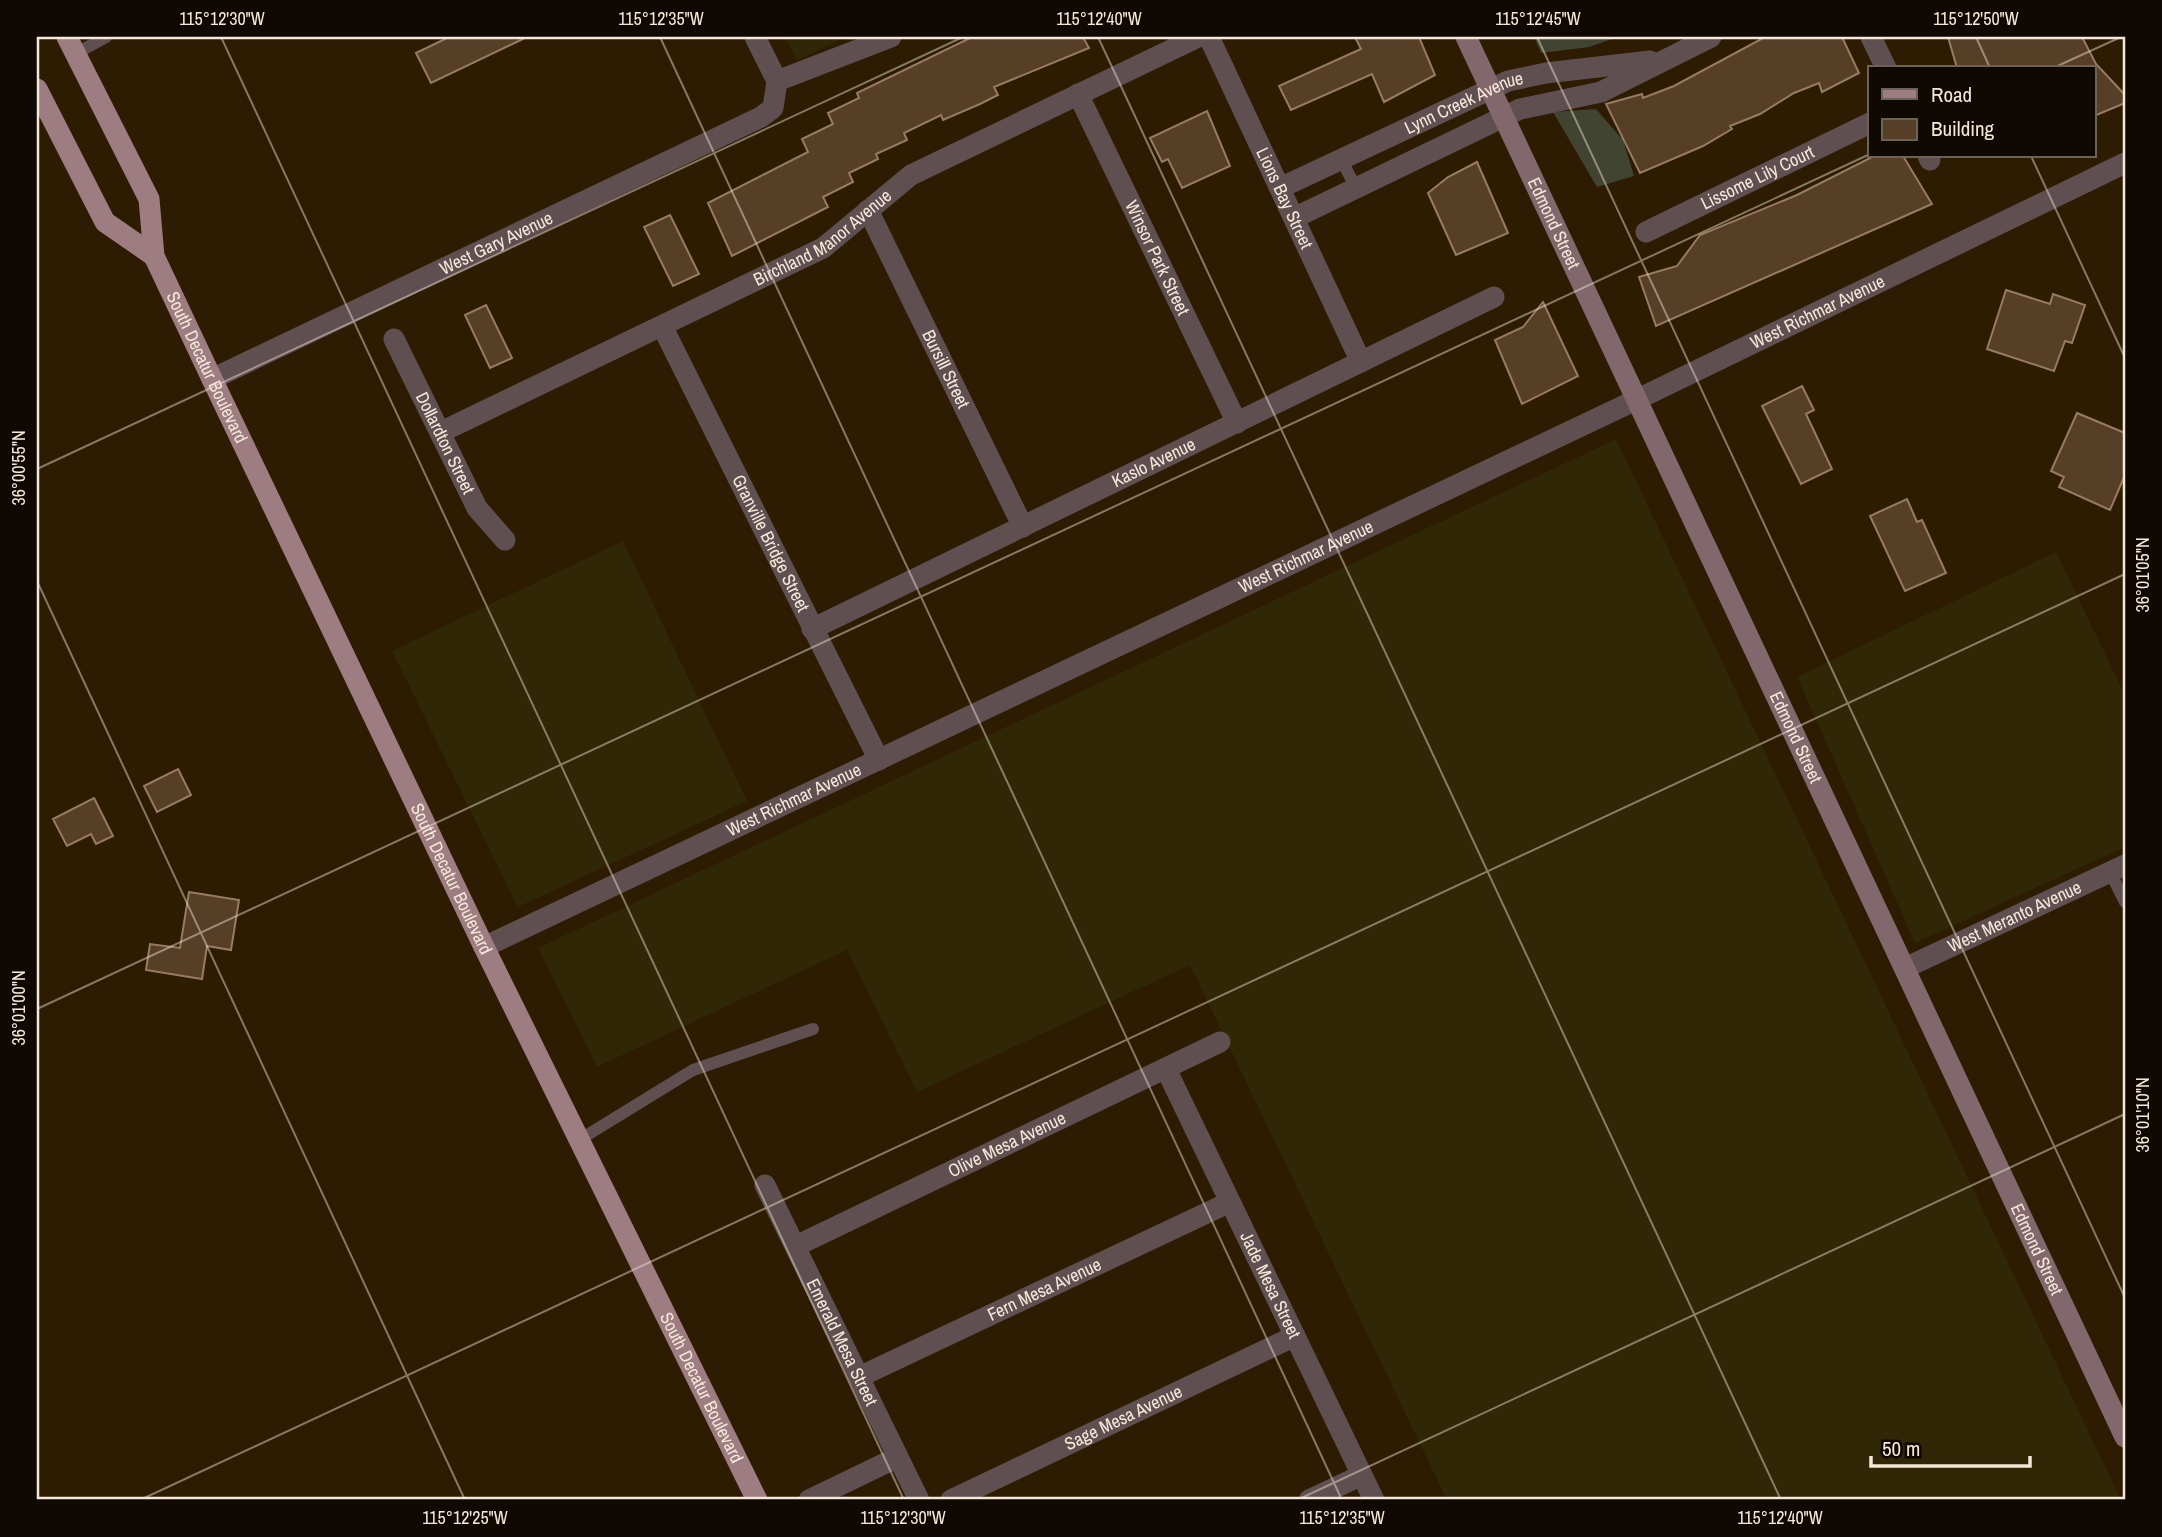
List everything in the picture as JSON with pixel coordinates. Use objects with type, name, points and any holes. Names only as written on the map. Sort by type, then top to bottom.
[{"type":"main road","name":"South Decatur Boulevard","points":[[71,45],[149,199],[154,256],[212,380],[484,947],[757,1500]]},
{"type":"main road","name":"South Decatur Boulevard","points":[[37,89],[106,222],[154,256]]},
{"type":"street","points":[[755,37],[776,91]]},
{"type":"street","name":"West Gary Avenue","points":[[212,380],[761,117],[773,108],[776,91],[891,37]]},
{"type":"street","name":"Birchland Manor Avenue","points":[[441,432],[823,248],[894,187],[931,164],[1198,37]]},
{"type":"street","name":"Lions Bay Street","points":[[1209,37],[1362,362]]},
{"type":"street","name":"Edmond Street","points":[[1466,37],[2125,1437]]},
{"type":"street","name":"Lynn Creek Avenue","points":[[1294,218],[1536,103],[1601,92],[1711,37]]},
{"type":"street","points":[[1871,37],[1885,66]]},
{"type":"street","name":"Lynn Creek Avenue","points":[[1280,188],[1520,78],[1662,60]]},
{"type":"street","name":"Winsor Park Street","points":[[1078,94],[1237,423]]},
{"type":"street","name":"Lissome Lily Court","points":[[1646,232],[1868,124]]},
{"type":"street","name":"West Richmar Avenue","points":[[484,947],[1638,399],[2125,163]]},
{"type":"street","name":"Bursill Street","points":[[868,210],[1023,527]]},
{"type":"street","name":"Kaslo Avenue","points":[[812,629],[1494,297]]},
{"type":"street","name":"Granville Bridge Street","points":[[662,326],[879,760]]},
{"type":"street","name":"Dollardton Street","points":[[394,339],[477,508],[505,540]]},
{"type":"street","name":"West Meranto Avenue","points":[[1905,968],[2118,868]]},
{"type":"street","name":"Olive Mesa Avenue","points":[[796,1246],[1220,1042]]},
{"type":"street","name":"Jade Mesa Street","points":[[1166,1069],[1374,1500]]},
{"type":"street","name":"Emerald Mesa Street","points":[[765,1185],[919,1500]]},
{"type":"street","name":"Fern Mesa Avenue","points":[[859,1377],[1230,1202]]},
{"type":"street","name":"Sage Mesa Avenue","points":[[951,1500],[1295,1336]]},
{"type":"street","points":[[809,1500],[898,1457]]},
{"type":"street","points":[[1309,1500],[1362,1475]]},
{"type":"lane","points":[[71,45],[106,37]]},
{"type":"lane","points":[[1600,68],[1601,92]]},
{"type":"lane","points":[[1341,159],[1356,188]]},
{"type":"lane","points":[[2118,868],[2125,902]]},
{"type":"lane","points":[[579,1140],[693,1070],[813,1029]]},
{"type":"green space","points":[[1534,37],[1618,37],[1589,47],[1541,53]]},
{"type":"green space","points":[[1596,109],[1623,140],[1634,176],[1597,187],[1553,112]]},
{"type":"sand","points":[[785,37],[846,37],[797,60]]},
{"type":"sand","points":[[1616,439],[2121,1500],[1447,1500],[1190,965],[917,1092],[847,950],[597,1067],[538,948]]},
{"type":"sand","points":[[623,541],[747,801],[518,907],[392,651]]},
{"type":"sand","points":[[2056,552],[2125,695],[2125,847],[1915,943],[1797,677]]},
{"type":"building","points":[[449,37],[527,37],[431,83],[416,53]]},
{"type":"building","points":[[972,37],[1083,37],[1089,48],[994,87],[998,95],[980,104],[943,120],[941,115],[904,133],[907,140],[876,154],[878,159],[849,173],[853,182],[823,197],[828,207],[732,256],[708,203],[808,152],[802,139],[833,124],[828,113],[859,98],[857,93]]},
{"type":"building","points":[[1355,37],[1419,37],[1435,75],[1384,102],[1372,74],[1291,110],[1279,86],[1361,49]]},
{"type":"building","points":[[1765,37],[1842,37],[1859,73],[1822,92],[1819,83],[1794,93],[1760,114],[1730,126],[1732,129],[1703,146],[1640,173],[1606,104],[1642,94],[1643,98],[1674,86]]},
{"type":"building","points":[[1948,37],[2082,37],[2096,64],[2125,95],[2125,103],[2096,115],[2096,66],[1956,66]]},
{"type":"building","points":[[1207,111],[1230,166],[1182,188],[1168,159],[1162,162],[1150,138]]},
{"type":"building","points":[[1870,158],[1904,158],[1932,204],[1656,326],[1639,277],[1677,266],[1700,235],[1797,195]]},
{"type":"building","points":[[1477,162],[1508,233],[1456,255],[1428,193],[1448,177]]},
{"type":"building","points":[[670,215],[699,274],[673,286],[644,227]]},
{"type":"building","points":[[2006,290],[2050,304],[2053,294],[2085,305],[2072,343],[2065,341],[2054,371],[1987,349]]},
{"type":"building","points":[[1543,302],[1578,376],[1522,404],[1495,340],[1523,327]]},
{"type":"building","points":[[486,305],[512,358],[490,368],[465,315]]},
{"type":"building","points":[[1802,386],[1814,410],[1806,414],[1832,469],[1801,484],[1762,406]]},
{"type":"building","points":[[2077,413],[2125,433],[2125,475],[2110,510],[2059,487],[2064,477],[2051,471]]},
{"type":"building","points":[[1907,499],[1917,522],[1922,520],[1946,573],[1905,591],[1870,516]]},
{"type":"building","points":[[178,769],[191,795],[157,812],[144,786]]},
{"type":"building","points":[[94,798],[113,836],[96,844],[91,834],[67,846],[53,819]]},
{"type":"building","points":[[189,892],[239,900],[231,950],[207,946],[202,979],[146,970],[150,944],[180,948]]}]
